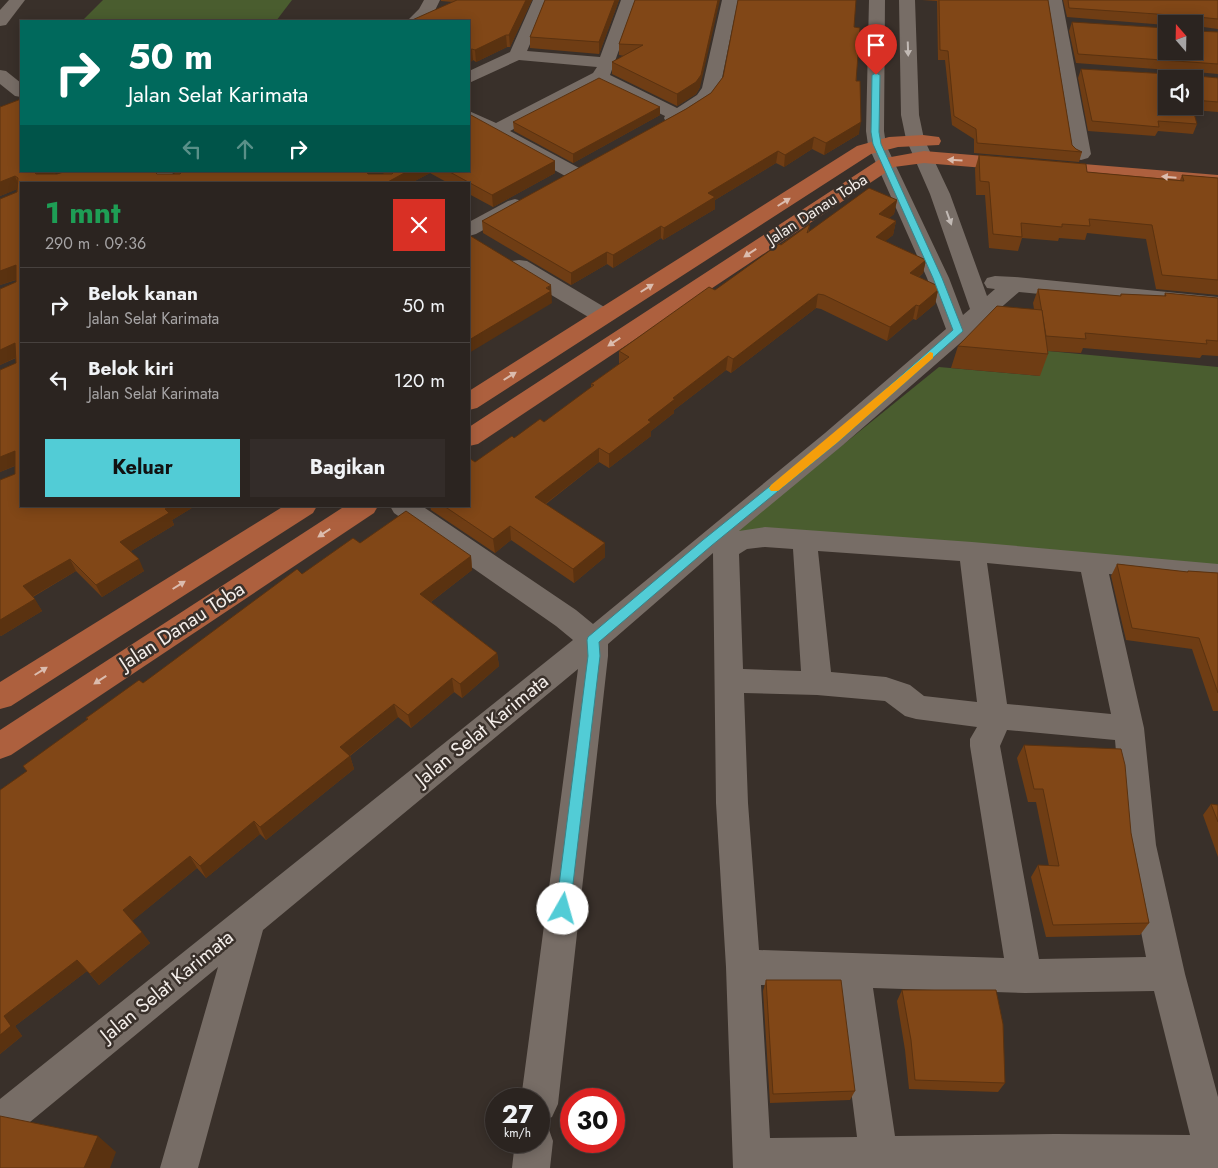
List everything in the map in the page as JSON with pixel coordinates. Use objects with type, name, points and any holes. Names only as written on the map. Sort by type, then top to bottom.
[{"type":"main road","name":"Jalan Danau Toba","points":[[470,401],[864,150],[877,144],[1218,180]]},
{"type":"main road","name":"Jalan Danau Toba","points":[[470,437],[887,163],[904,159],[920,148],[1081,154],[1218,165]]},
{"type":"main road","name":"Jalan Danau Toba","points":[[0,697],[302,507]]},
{"type":"main road","name":"Jalan Danau Toba","points":[[0,746],[363,507]]},
{"type":"street","points":[[0,21],[17,0]]},
{"type":"street","points":[[416,20],[426,12],[432,0]]},
{"type":"street","points":[[517,55],[541,0]]},
{"type":"street","points":[[496,131],[603,70],[629,0]]},
{"type":"street","points":[[661,125],[703,99],[711,88],[730,0]]},
{"type":"street","points":[[877,0],[875,132],[877,144],[938,278],[958,331]]},
{"type":"street","points":[[907,0],[910,115],[920,148],[940,194],[982,311]]},
{"type":"street","points":[[1054,0],[1081,154]]},
{"type":"street","points":[[1059,23],[1078,25]]},
{"type":"street","points":[[470,78],[517,55],[603,70],[678,115]]},
{"type":"street","points":[[1066,70],[1085,71]]},
{"type":"street","points":[[0,75],[19,101]]},
{"type":"street","points":[[470,117],[496,131],[566,177],[592,163]]},
{"type":"street","points":[[158,172],[171,182]]},
{"type":"street","points":[[470,229],[534,195]]},
{"type":"street","points":[[485,246],[603,316]]},
{"type":"street","points":[[938,278],[1218,304]]},
{"type":"street","name":"Jalan Selat Karimata","points":[[0,1123],[834,440],[1014,284]]},
{"type":"street","points":[[404,507],[566,618],[592,640],[594,656],[541,1088]]},
{"type":"street","points":[[1093,564],[1129,728],[1140,844],[1205,1158],[1055,1153],[880,1156],[752,1163],[743,967],[732,803],[725,556],[731,546],[738,541],[765,536],[1218,574]]},
{"type":"street","points":[[805,551],[817,683]]},
{"type":"street","points":[[972,552],[994,716],[990,734],[985,739],[985,746],[1025,976]]},
{"type":"street","points":[[729,681],[817,683],[886,689],[900,694],[916,707],[1129,728]]},
{"type":"street","points":[[179,1168],[248,919]]},
{"type":"street","points":[[743,967],[1025,976],[1168,974]]},
{"type":"street","points":[[853,970],[880,1156]]},
{"type":"street","points":[[531,1168],[533,1153]]},
{"type":"green space","points":[[103,0],[292,0],[277,20],[83,20]]},
{"type":"green space","points":[[1037,350],[1218,367],[1218,569],[734,533],[939,367],[1040,376]]},
{"type":"building","points":[[457,0],[526,0],[509,35],[475,50],[470,50],[470,20],[412,20]]},
{"type":"building","points":[[545,0],[615,0],[599,42],[530,37]]},
{"type":"building","points":[[635,0],[718,0],[701,75],[696,82],[677,94],[612,62],[643,45],[619,44]]},
{"type":"building","points":[[738,0],[856,0],[854,27],[860,28],[856,81],[860,81],[861,122],[826,143],[814,137],[785,155],[778,151],[708,193],[715,197],[664,228],[661,226],[613,255],[607,252],[571,273],[482,221],[686,109],[711,93],[723,77]]},
{"type":"building","points":[[939,0],[1048,0],[1072,145],[1082,152],[977,143],[976,129],[954,116],[948,51],[940,50]]},
{"type":"building","points":[[1068,0],[1218,0],[1218,19],[1203,18],[1203,15],[1171,15],[1069,8]]},
{"type":"building","points":[[1072,22],[1158,27],[1158,60],[1078,54]]},
{"type":"building","points":[[1203,31],[1218,32],[1218,64],[1162,60],[1203,60]]},
{"type":"building","points":[[1081,69],[1158,73],[1158,115],[1194,115],[1197,124],[1158,121],[1159,127],[1092,121]]},
{"type":"building","points":[[1203,76],[1218,78],[1218,102],[1203,101]]},
{"type":"building","points":[[599,78],[660,107],[573,154],[513,122]]},
{"type":"building","points":[[20,99],[20,172],[34,172],[36,174],[57,174],[64,172],[155,172],[157,174],[180,174],[182,172],[366,172],[368,174],[392,174],[394,172],[406,172],[388,182],[20,182],[20,507],[168,507],[165,509],[169,513],[120,542],[139,559],[96,585],[70,559],[23,586],[35,599],[0,620],[0,480],[15,474],[15,451],[0,457],[0,370],[16,363],[15,343],[0,350],[0,289],[16,282],[16,265],[0,271],[0,199],[17,192],[18,178],[15,176],[0,182],[0,107]]},
{"type":"building","points":[[470,115],[555,161],[492,195],[450,172],[470,172]]},
{"type":"building","points":[[979,155],[1086,164],[1087,172],[1184,181],[1182,175],[1218,178],[1218,280],[1162,275],[1152,225],[1089,219],[1090,226],[1062,224],[1062,227],[1021,223],[1022,237],[993,234],[989,182],[980,181]]},
{"type":"building","points":[[869,188],[897,200],[879,214],[896,221],[876,237],[926,260],[910,273],[936,285],[938,290],[919,306],[916,305],[890,327],[824,295],[818,294],[733,359],[728,356],[673,398],[675,399],[648,420],[651,422],[609,454],[599,448],[535,497],[605,543],[573,569],[510,526],[493,539],[445,507],[470,507],[470,459],[475,462],[512,436],[514,438],[540,419],[544,422],[594,385],[591,384],[629,357],[619,351],[709,287],[715,290],[810,224],[807,233]]},
{"type":"building","points":[[470,236],[551,285],[546,288],[551,291],[470,339]]},
{"type":"building","points":[[1038,289],[1121,296],[1121,294],[1166,296],[1165,293],[1218,298],[1218,341],[1206,340],[1207,344],[1085,333],[1086,339],[1046,336]]},
{"type":"building","points":[[997,306],[1042,310],[1048,354],[958,346]]},
{"type":"building","points":[[406,511],[471,556],[420,594],[497,653],[460,684],[452,678],[408,715],[394,704],[340,747],[350,756],[260,827],[254,821],[200,866],[190,856],[123,910],[142,932],[90,974],[77,960],[4,1016],[11,1026],[0,1035],[0,790],[27,771],[23,766],[88,719],[86,718],[139,680],[143,683],[297,569],[302,574],[353,538],[360,543]]},
{"type":"building","points":[[1117,564],[1188,572],[1218,573],[1218,693],[1199,638],[1132,628]]},
{"type":"building","points":[[1024,745],[1121,749],[1125,765],[1131,833],[1149,923],[1053,925],[1038,865],[1059,866],[1043,789],[1034,789]]},
{"type":"building","points":[[1211,804],[1218,805],[1218,822]]},
{"type":"building","points":[[766,980],[841,980],[855,1091],[773,1094]]},
{"type":"building","points":[[902,990],[996,990],[1003,1024],[1005,1083],[915,1080],[911,1040]]},
{"type":"building","points":[[0,1116],[98,1136],[84,1168],[0,1168]]},
{"type":"slow traffic","points":[[774,488],[834,440],[930,355]]},
{"type":"route","points":[[563,909],[594,656],[592,640],[707,543],[834,440],[958,331],[938,278],[877,144],[875,132],[876,75]]}]
